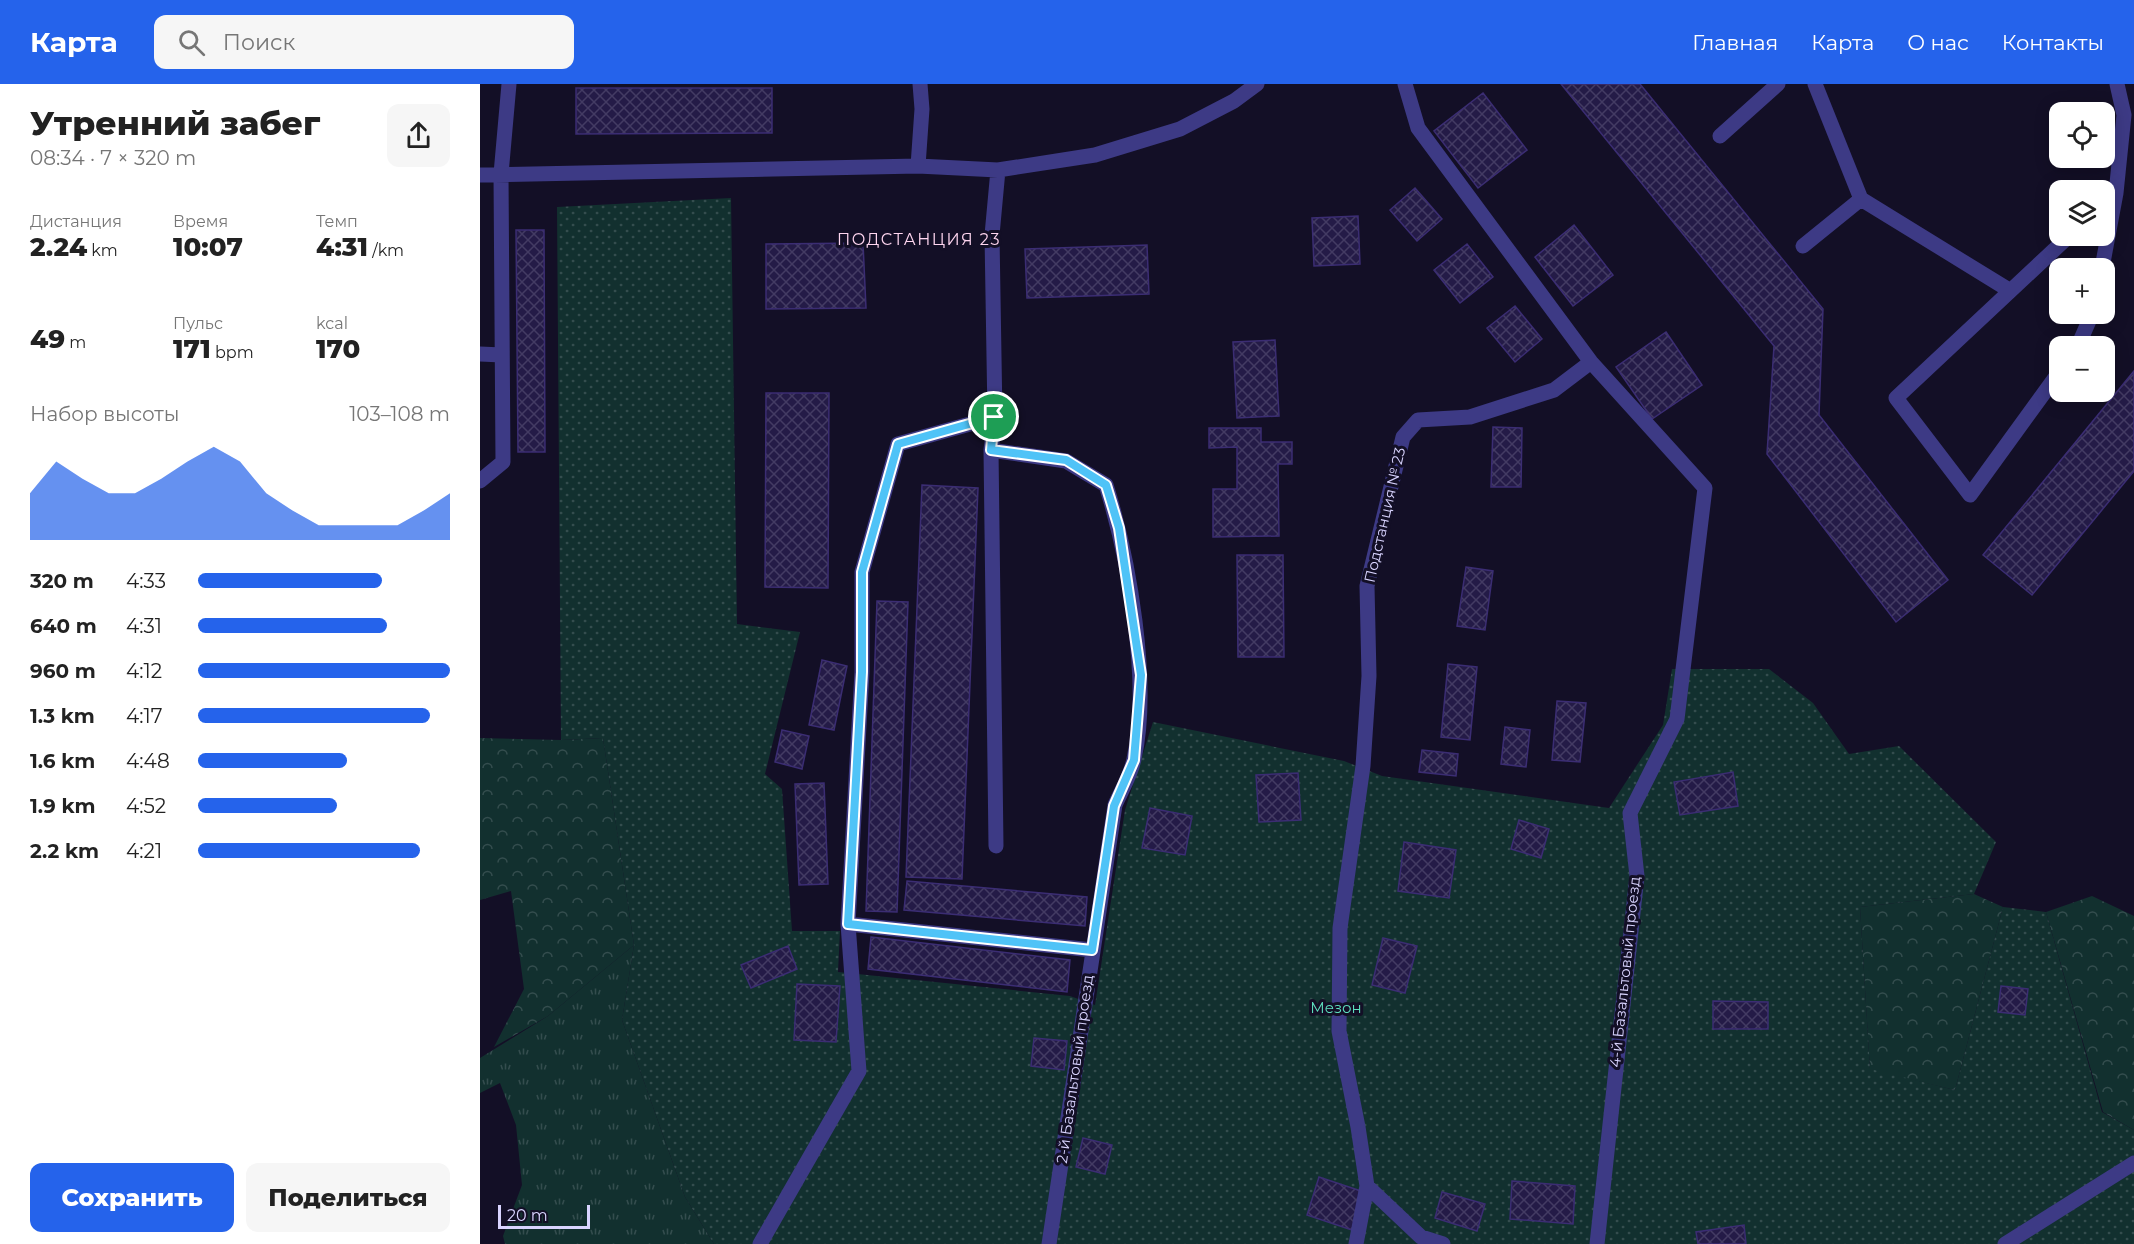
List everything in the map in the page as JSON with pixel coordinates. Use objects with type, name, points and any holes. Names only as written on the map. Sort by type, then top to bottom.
[{"type":"street","points":[[480,481],[503,462],[501,174],[509,84]]},
{"type":"street","points":[[918,166],[922,109],[920,84]]},
{"type":"street","points":[[480,175],[918,166],[998,170],[1095,155],[1180,129],[1234,101],[1257,84]]},
{"type":"street","name":"4-й Базальтовый проезд","points":[[1405,84],[1418,128],[1591,362],[1705,488],[1680,675],[1677,719],[1629,813],[1636,876],[1597,1244]]},
{"type":"street","points":[[1720,136],[1778,84]]},
{"type":"street","points":[[1815,84],[1861,198],[2009,291]]},
{"type":"street","points":[[2113,180],[2124,115],[2117,84]]},
{"type":"street","points":[[996,846],[991,450],[994,417],[992,235],[998,170]]},
{"type":"street","points":[[1803,246],[1861,198]]},
{"type":"street","points":[[2049,386],[1970,495],[1896,398],[2058,246]]},
{"type":"street","points":[[480,354],[502,355]]},
{"type":"street","name":"Подстанция № 23","points":[[1356,1244],[1367,1186],[1339,1031],[1340,928],[1363,766],[1369,676],[1367,586],[1403,437],[1418,420],[1470,417],[1554,390],[1591,362]]},
{"type":"street","points":[[760,1244],[859,1071],[848,924],[862,672],[862,572],[898,444],[994,417]]},
{"type":"street","name":"2-й Базальтовый проезд","points":[[991,450],[1066,460],[1106,485],[1119,528],[1141,675],[1134,760],[1114,806],[1049,1244]]},
{"type":"street","points":[[848,924],[1092,950]]},
{"type":"street","points":[[2005,1244],[2134,1163]]},
{"type":"street","points":[[1367,1186],[1421,1237],[1443,1244]]},
{"type":"green space","name":"Мезон","points":[[731,198],[737,624],[800,632],[765,774],[782,789],[792,931],[840,931],[838,972],[1070,996],[1095,1005],[1125,810],[1153,722],[1344,761],[1382,776],[1609,808],[1663,725],[1672,669],[1769,669],[1813,703],[1849,754],[1899,746],[1996,842],[1974,894],[1860,907],[1870,1069],[1955,1090],[2003,907],[2046,912],[2102,1112],[2134,1130],[2134,1244],[714,1244],[685,1197],[622,1020],[634,945],[603,738],[561,740],[557,207]]},
{"type":"green space","points":[[480,738],[561,740],[603,738],[634,945],[548,1016],[494,1047],[524,989],[511,891],[480,900]]},
{"type":"green space","points":[[1974,894],[2003,907],[1955,1090],[1870,1070],[1860,907]]},
{"type":"green space","points":[[2092,896],[2134,916],[2134,1130],[2103,1112],[2046,912]]},
{"type":"green space","points":[[634,945],[622,1020],[685,1197],[714,1244],[505,1244],[503,1236],[522,1185],[516,1125],[500,1083],[480,1093],[480,1058],[548,1016]]},
{"type":"building","points":[[1561,84],[1640,84],[1823,309],[1819,415],[1948,580],[1896,622],[1767,454],[1774,346]]},
{"type":"building","points":[[576,88],[772,88],[772,133],[576,134]]},
{"type":"building","points":[[1483,93],[1527,150],[1478,188],[1434,131]]},
{"type":"building","points":[[1415,188],[1442,219],[1417,241],[1390,210]]},
{"type":"building","points":[[1358,216],[1360,264],[1314,266],[1312,218]]},
{"type":"building","points":[[1574,225],[1613,275],[1573,306],[1535,257]]},
{"type":"building","points":[[516,230],[544,230],[545,452],[518,452]]},
{"type":"building","points":[[863,243],[866,308],[766,309],[766,244]]},
{"type":"building","points":[[1467,244],[1493,277],[1460,303],[1434,270]]},
{"type":"building","points":[[1147,245],[1149,294],[1027,298],[1025,249]]},
{"type":"building","points":[[1515,306],[1542,339],[1515,362],[1487,328]]},
{"type":"building","points":[[1666,332],[1702,385],[1652,419],[1616,367]]},
{"type":"building","points":[[1275,340],[1279,416],[1237,418],[1233,342]]},
{"type":"building","points":[[2134,371],[2134,471],[2032,595],[1983,555],[2109,402],[2115,402],[2115,394]]},
{"type":"building","points":[[766,393],[829,393],[828,588],[765,587]]},
{"type":"building","points":[[1493,427],[1522,428],[1521,487],[1491,487]]},
{"type":"building","points":[[1209,428],[1261,428],[1261,442],[1292,442],[1292,464],[1278,464],[1279,536],[1213,537],[1213,489],[1237,489],[1237,447],[1209,448]]},
{"type":"building","points":[[922,485],[978,488],[962,879],[906,877]]},
{"type":"building","points":[[1237,555],[1283,555],[1284,657],[1238,657]]},
{"type":"building","points":[[1466,567],[1493,571],[1485,630],[1457,626]]},
{"type":"building","points":[[877,601],[908,602],[897,912],[866,911]]},
{"type":"building","points":[[822,660],[847,666],[834,730],[809,725]]},
{"type":"building","points":[[1448,664],[1477,667],[1470,740],[1441,737]]},
{"type":"building","points":[[1557,701],[1586,703],[1580,762],[1552,760]]},
{"type":"building","points":[[1505,727],[1530,730],[1526,767],[1501,764]]},
{"type":"building","points":[[782,730],[809,736],[802,769],[775,762]]},
{"type":"building","points":[[1422,750],[1458,754],[1456,776],[1419,772]]},
{"type":"building","points":[[1733,772],[1738,806],[1680,815],[1674,782]]},
{"type":"building","points":[[1298,773],[1301,820],[1259,822],[1256,775]]},
{"type":"building","points":[[824,783],[828,884],[799,885],[795,784]]},
{"type":"building","points":[[1150,808],[1192,816],[1185,855],[1142,848]]},
{"type":"building","points":[[1519,820],[1549,829],[1541,858],[1511,849]]},
{"type":"building","points":[[1404,842],[1456,850],[1449,898],[1398,891]]},
{"type":"building","points":[[907,881],[1087,897],[1085,926],[904,910]]},
{"type":"building","points":[[871,937],[1070,960],[1067,992],[868,969]]},
{"type":"building","points":[[1383,938],[1417,946],[1405,993],[1372,985]]},
{"type":"building","points":[[788,946],[797,969],[751,988],[741,965]]},
{"type":"building","points":[[797,984],[840,986],[836,1042],[794,1040]]},
{"type":"building","points":[[2001,986],[2028,989],[2025,1015],[1998,1012]]},
{"type":"building","points":[[1713,1001],[1768,1002],[1768,1029],[1713,1029]]},
{"type":"building","points":[[1034,1038],[1067,1041],[1064,1070],[1031,1066]]},
{"type":"building","points":[[1083,1138],[1112,1145],[1105,1174],[1076,1167]]},
{"type":"building","points":[[1319,1177],[1364,1192],[1352,1230],[1307,1215]]},
{"type":"building","points":[[1512,1181],[1575,1186],[1573,1224],[1510,1219]]},
{"type":"building","points":[[1442,1192],[1485,1204],[1477,1231],[1435,1218]]},
{"type":"building","points":[[1744,1225],[1746,1244],[1698,1244],[1696,1232]]},
{"type":"district","name":"ПОДСТАНЦИЯ 23","points":[[919,239]]},
{"type":"route","points":[[994,417],[991,450],[1066,460],[1106,485],[1119,528],[1141,675],[1134,760],[1114,806],[1092,950],[848,924],[862,672],[862,572],[898,444],[994,417]]}]
